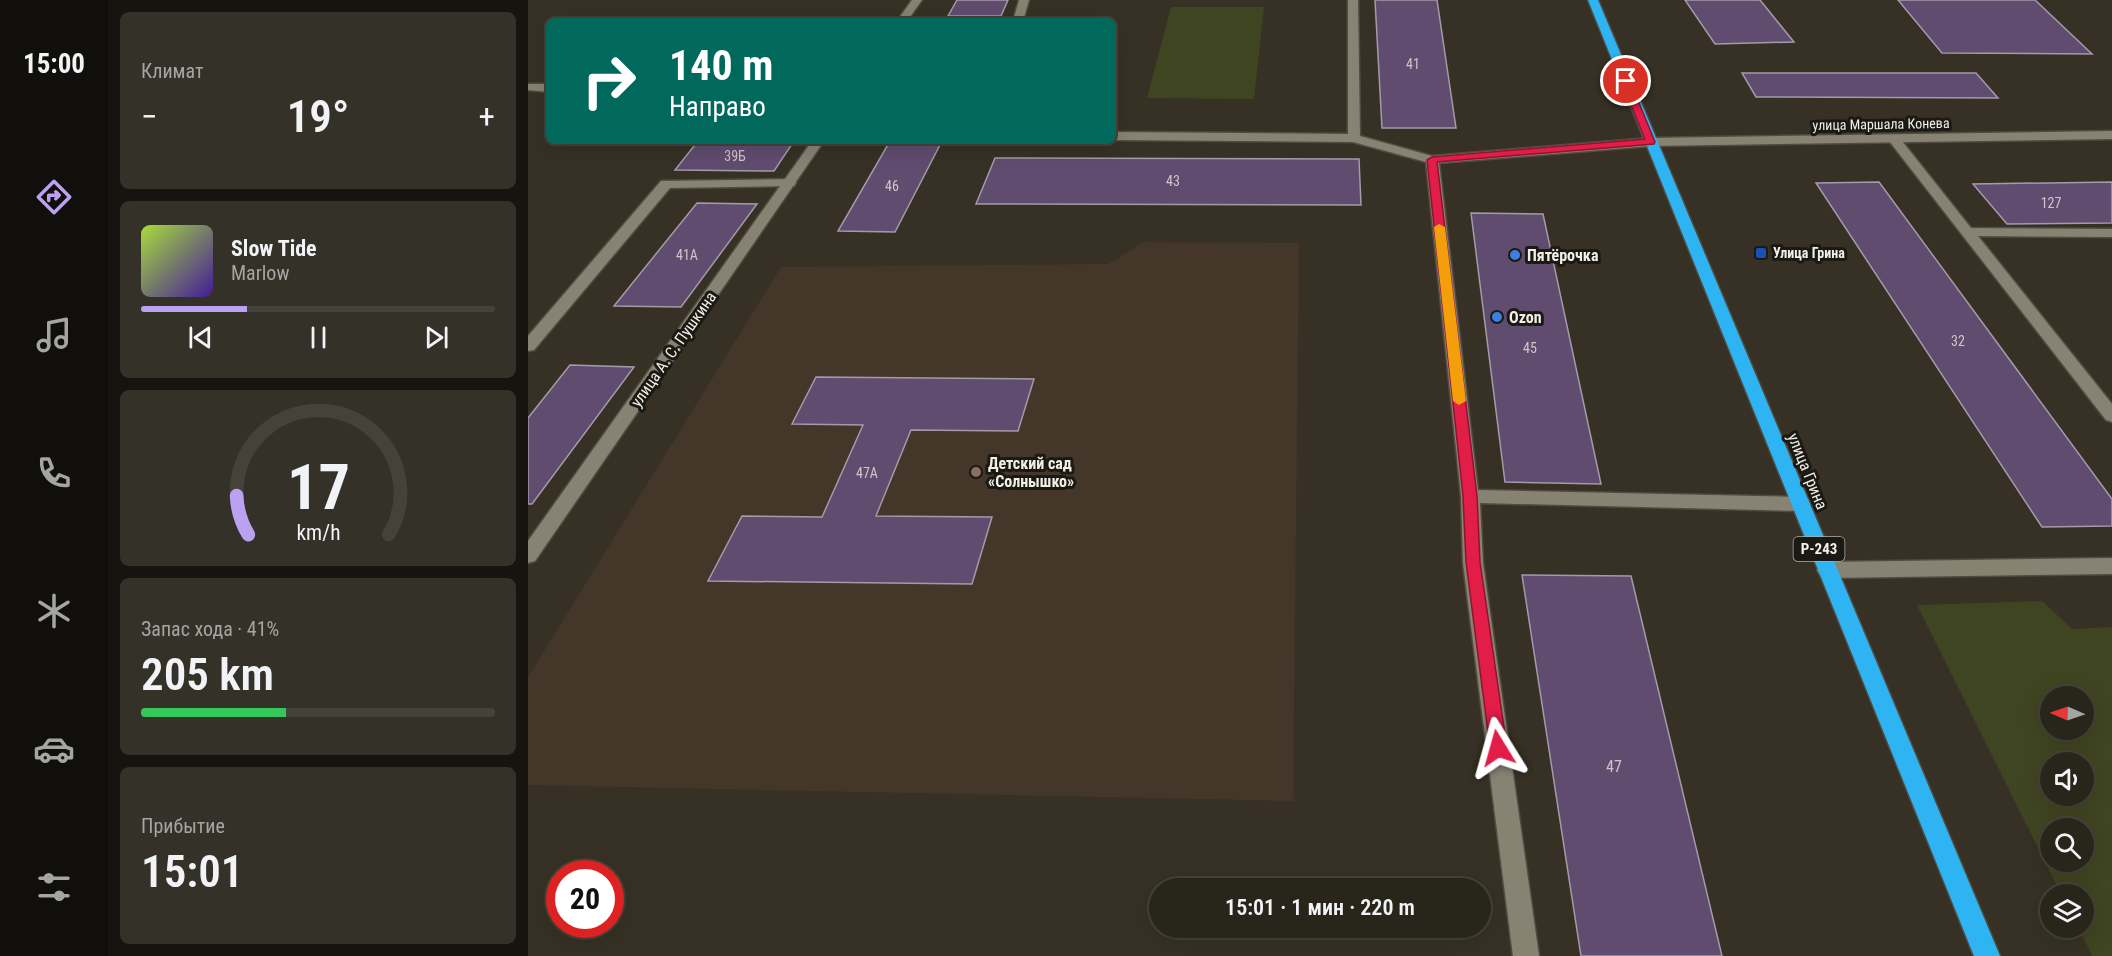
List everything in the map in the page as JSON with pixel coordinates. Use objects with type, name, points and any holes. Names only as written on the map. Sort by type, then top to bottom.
[{"type":"highway","name":"улица Грина","points":[[1593,0],[1987,956]]},
{"type":"street","points":[[904,18],[917,0]]},
{"type":"street","points":[[1019,18],[1024,0]]},
{"type":"street","points":[[1353,0],[1354,138]]},
{"type":"street","points":[[530,87],[546,88]]},
{"type":"street","name":"улица Маршала Конева","points":[[1432,160],[1650,142],[2112,135]]},
{"type":"street","points":[[1116,136],[1354,138],[1432,160],[1470,496],[1473,562],[1526,956]]},
{"type":"street","points":[[1894,139],[2112,416]]},
{"type":"street","name":"улица А. С. Пушкина","points":[[528,556],[816,144]]},
{"type":"street","points":[[528,346],[666,184],[789,183]]},
{"type":"street","points":[[1969,232],[2112,233]]},
{"type":"street","points":[[528,326],[545,326]]},
{"type":"street","points":[[1470,496],[1801,504]]},
{"type":"street","points":[[1827,570],[2112,566]]},
{"type":"shaded area","name":"Детский сад «Солнышко»","points":[[1144,242],[1299,243],[1293,801],[528,785],[528,677],[781,267],[1108,264]]},
{"type":"green space","points":[[1171,7],[1264,7],[1254,99],[1147,98]]},
{"type":"green space","points":[[2042,601],[2072,629],[2112,627],[2112,956],[2092,956],[2083,938],[2094,938],[2094,884],[2056,884],[2050,872],[2094,872],[2094,818],[2040,818],[2040,852],[1917,605]]},
{"type":"building","points":[[957,0],[1008,0],[1001,16],[948,16]]},
{"type":"building","points":[[1375,0],[1437,0],[1456,128],[1382,128]]},
{"type":"building","points":[[1685,0],[1760,0],[1794,42],[1715,44]]},
{"type":"building","points":[[1898,0],[2035,0],[2092,54],[1942,53]]},
{"type":"building","points":[[1742,73],[1976,73],[1998,98],[1756,97]]},
{"type":"building","points":[[696,144],[792,144],[774,171],[675,170]]},
{"type":"building","points":[[888,144],[940,144],[895,232],[838,231]]},
{"type":"building","points":[[995,158],[1359,159],[1361,205],[976,204]]},
{"type":"building","points":[[1879,182],[2112,499],[2112,526],[2042,527],[1816,183]]},
{"type":"building","points":[[2112,182],[2112,223],[2007,224],[1973,184]]},
{"type":"building","points":[[697,203],[757,204],[681,307],[614,306]]},
{"type":"building","points":[[1471,213],[1543,214],[1601,484],[1505,482]]},
{"type":"building","points":[[570,365],[634,367],[532,504],[528,504],[528,418]]},
{"type":"building","points":[[816,377],[1034,379],[1018,431],[911,430],[876,516],[992,517],[972,584],[708,581],[742,516],[822,517],[863,425],[792,424]]},
{"type":"building","points":[[1522,575],[1631,576],[1722,956],[1581,956]]},
{"type":"slow traffic","points":[[1439,227],[1459,401]]},
{"type":"place","name":"Улица Грина","points":[[1761,253]]},
{"type":"place","name":"Пятёрочка","points":[[1515,255]]},
{"type":"place","name":"Ozon","points":[[1497,317]]},
{"type":"place","name":"Детский сад «Солнышко»","points":[[976,472]]},
{"type":"route","points":[[1498,748],[1473,562],[1470,496],[1432,160],[1650,142],[1626,81]]}]
